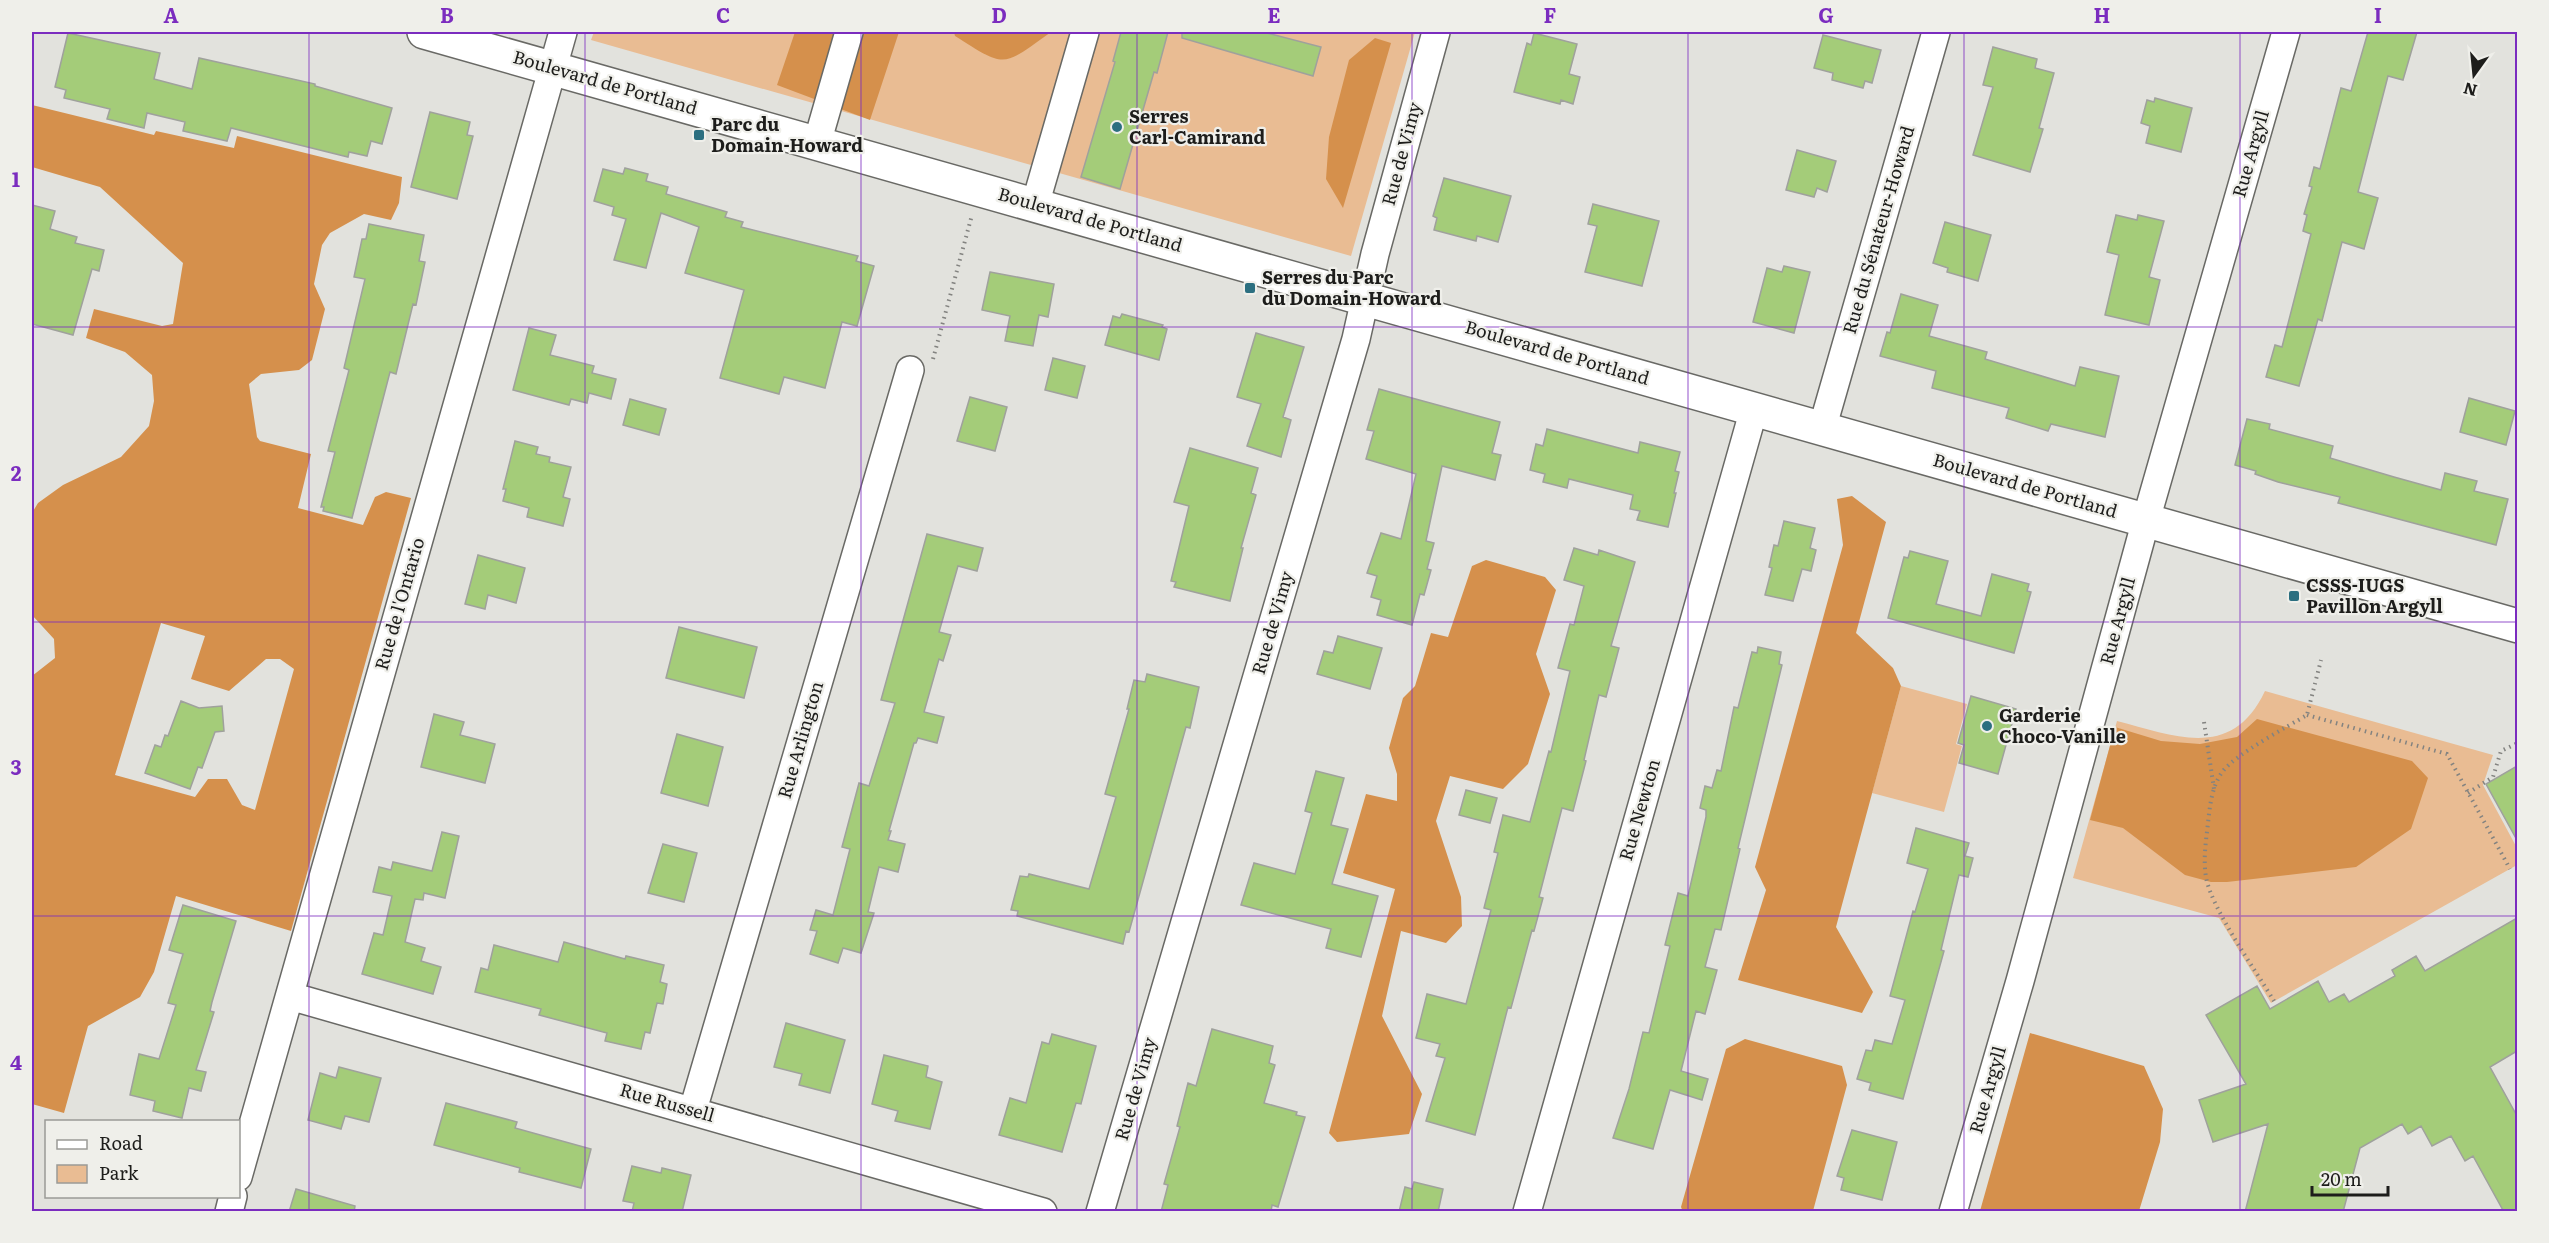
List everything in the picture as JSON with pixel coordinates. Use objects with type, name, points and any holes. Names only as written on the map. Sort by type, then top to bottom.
[{"type":"main road","name":"Boulevard de Portland","points":[[424,32],[2517,626]]},
{"type":"street","name":"Rue de l'Ontario","points":[[240,1170],[562,32]]},
{"type":"street","points":[[817,143],[849,32]]},
{"type":"street","points":[[1035,205],[1085,32]]},
{"type":"street","name":"Rue de Vimy","points":[[1100,1212],[1356,339],[1436,32]]},
{"type":"street","name":"Rue du Sénateur-Howard","points":[[1822,429],[1936,32]]},
{"type":"street","name":"Rue Argyll","points":[[1953,1212],[2020,981],[2146,520],[2286,32]]},
{"type":"street","name":"Rue Arlington","points":[[693,1110],[910,370]]},
{"type":"street","name":"Rue Newton","points":[[1527,1212],[1754,409]]},
{"type":"street","name":"Rue Russell","points":[[290,996],[1043,1212]]},
{"type":"path","points":[[910,370],[929,373],[980,189]]},
{"type":"path","points":[[2214,789],[2224,771],[2236,760],[2307,715],[2321,660]]},
{"type":"path","points":[[2307,715],[2447,754],[2510,869]]},
{"type":"path","points":[[2204,722],[2214,789],[2204,857],[2206,879],[2214,902],[2274,1001]]},
{"type":"path","points":[[2468,793],[2493,777],[2501,751],[2517,743]]},
{"type":"green space","points":[[594,32],[1415,32],[1351,256],[591,40]]},
{"type":"green space","points":[[1901,686],[1967,704],[1956,744],[1962,746],[1944,812],[1872,793]]},
{"type":"green space","points":[[2265,691],[2493,755],[2483,785],[2517,848],[2517,865],[2271,1003],[2219,918],[2073,878],[2117,721],[2181,737],[2200,738],[2219,735],[2236,727],[2252,713]]},
{"type":"shaded area","points":[[795,32],[899,32],[870,120],[777,85]]},
{"type":"shaded area","points":[[954,32],[1051,32],[1023,52],[1004,60],[985,54],[955,36]]},
{"type":"shaded area","points":[[1375,38],[1391,43],[1343,208],[1326,179],[1329,137],[1349,60]]},
{"type":"shaded area","points":[[32,105],[154,135],[156,131],[234,148],[237,136],[402,177],[399,203],[391,220],[364,214],[330,233],[322,245],[314,284],[325,309],[312,360],[299,370],[261,374],[249,384],[257,437],[260,441],[311,454],[298,508],[363,525],[375,497],[386,492],[411,498],[291,931],[176,896],[154,972],[140,997],[88,1026],[64,1113],[32,1104],[32,676],[55,658],[54,639],[32,615],[32,513],[38,503],[63,485],[121,457],[149,426],[154,401],[152,375],[125,352],[86,338],[94,309],[162,326],[173,324],[183,263],[100,187],[32,167]],"holes":[[[161,623],[205,636],[191,679],[229,691],[266,659],[280,659],[294,669],[255,810],[242,805],[227,779],[208,779],[195,797],[115,775]]]},
{"type":"shaded area","points":[[1852,496],[1886,522],[1856,633],[1893,668],[1901,686],[1836,927],[1873,992],[1862,1013],[1738,980],[1766,890],[1755,867],[1843,545],[1837,499]]},
{"type":"shaded area","points":[[1486,560],[1545,577],[1556,590],[1536,654],[1550,694],[1528,764],[1503,789],[1450,776],[1436,821],[1461,897],[1462,926],[1446,943],[1401,931],[1382,1016],[1422,1094],[1409,1134],[1337,1142],[1329,1133],[1395,889],[1343,873],[1366,794],[1397,801],[1397,774],[1389,748],[1403,698],[1415,686],[1431,633],[1448,637],[1472,566]]},
{"type":"shaded area","points":[[2257,719],[2412,761],[2428,778],[2411,829],[2356,867],[2211,882],[2185,875],[2123,828],[2090,820],[2115,727],[2161,741],[2200,744],[2237,737]]},
{"type":"shaded area","points":[[2030,1033],[2144,1066],[2163,1109],[2160,1142],[2139,1211],[1980,1211]]},
{"type":"shaded area","points":[[1745,1039],[1842,1066],[1847,1085],[1813,1211],[1683,1212],[1681,1207],[1726,1049]]},
{"type":"building","name":"Serres Carl-Camirand","points":[[1121,32],[1168,32],[1120,189],[1081,177],[1115,62],[1113,61]]},
{"type":"building","points":[[1182,32],[1263,32],[1321,47],[1313,76],[1182,38]]},
{"type":"building","points":[[2368,32],[2417,32],[2403,80],[2388,76],[2358,192],[2378,198],[2364,249],[2342,242],[2322,321],[2318,319],[2299,386],[2266,377],[2275,345],[2282,347],[2311,234],[2303,231],[2307,215],[2304,214],[2312,187],[2309,186],[2314,167],[2320,169],[2341,88],[2351,91]]},
{"type":"building","points":[[68,33],[160,53],[154,79],[192,89],[199,58],[315,84],[315,86],[392,108],[382,144],[371,141],[367,156],[349,152],[348,157],[231,128],[227,141],[183,131],[185,122],[147,113],[144,128],[107,119],[110,109],[64,98],[66,90],[55,87]]},
{"type":"building","points":[[1534,33],[1577,44],[1569,74],[1580,77],[1573,104],[1561,100],[1560,104],[1514,92],[1527,43],[1531,45]]},
{"type":"building","points":[[1823,35],[1881,50],[1872,83],[1865,81],[1863,88],[1832,80],[1833,73],[1814,68]]},
{"type":"building","points":[[1993,47],[2037,59],[2035,68],[2054,73],[2039,128],[2043,129],[2030,172],[1973,155],[1993,87],[1983,85]]},
{"type":"building","points":[[2155,98],[2192,108],[2181,152],[2146,143],[2150,126],[2141,123],[2147,100],[2154,102]]},
{"type":"building","points":[[430,112],[470,122],[467,135],[473,136],[457,199],[411,187]]},
{"type":"building","points":[[1797,150],[1836,161],[1827,192],[1817,188],[1814,197],[1786,190]]},
{"type":"building","points":[[625,168],[648,174],[646,181],[668,187],[666,194],[727,212],[725,217],[743,222],[741,227],[858,256],[856,261],[874,266],[857,326],[842,322],[825,388],[784,377],[779,394],[720,378],[744,290],[685,273],[699,227],[661,213],[646,268],[614,260],[626,219],[612,215],[614,207],[594,201],[603,169],[623,174]]},
{"type":"building","points":[[1444,178],[1511,196],[1498,242],[1477,236],[1476,241],[1434,230],[1437,218],[1433,216]]},
{"type":"building","points":[[1593,204],[1659,221],[1642,286],[1585,272],[1597,226],[1588,224]]},
{"type":"building","points":[[32,205],[55,211],[50,229],[77,237],[75,243],[104,250],[99,271],[92,269],[73,335],[32,324]]},
{"type":"building","points":[[2116,215],[2137,220],[2138,215],[2164,221],[2149,277],[2160,280],[2149,325],[2105,315],[2119,255],[2107,252]]},
{"type":"building","points":[[1945,222],[1991,235],[1978,281],[1947,272],[1948,268],[1933,263]]},
{"type":"building","points":[[369,224],[424,235],[419,261],[425,262],[416,305],[413,304],[396,374],[390,372],[352,518],[323,511],[324,507],[321,507],[335,452],[328,451],[349,370],[344,368],[365,279],[354,277],[362,239],[366,239]]},
{"type":"building","points":[[1784,266],[1810,272],[1794,333],[1753,322],[1767,268],[1782,272]]},
{"type":"building","points":[[990,272],[1054,284],[1048,317],[1039,315],[1033,346],[1005,341],[1010,316],[982,310]]},
{"type":"building","points":[[1901,294],[1938,305],[1929,336],[1987,352],[1985,359],[2075,386],[2080,367],[2119,376],[2105,437],[2051,424],[2048,431],[2006,418],[2009,408],[1932,388],[1936,371],[1880,356],[1887,332],[1890,333]]},
{"type":"building","points":[[1122,314],[1163,325],[1162,327],[1167,329],[1159,360],[1105,345],[1113,316],[1120,318]]},
{"type":"building","points":[[529,328],[556,335],[550,355],[594,366],[592,373],[616,379],[611,399],[589,393],[587,403],[571,399],[569,405],[513,390]]},
{"type":"building","points":[[1256,333],[1304,347],[1283,417],[1291,420],[1281,457],[1247,446],[1261,404],[1237,397]]},
{"type":"building","points":[[1053,358],[1085,366],[1077,398],[1045,390]]},
{"type":"building","points":[[1379,389],[1500,422],[1492,453],[1501,455],[1495,480],[1442,466],[1426,541],[1434,543],[1427,569],[1431,570],[1424,595],[1420,594],[1412,625],[1377,615],[1381,600],[1371,597],[1377,576],[1367,573],[1381,533],[1401,539],[1416,474],[1366,459],[1374,431],[1367,430]]},
{"type":"building","points":[[970,397],[1007,407],[995,451],[957,441]]},
{"type":"building","points":[[2469,398],[2515,411],[2506,445],[2460,432]]},
{"type":"building","points":[[630,399],[666,409],[659,435],[623,425]]},
{"type":"building","points":[[2247,419],[2270,424],[2269,429],[2333,446],[2330,458],[2441,490],[2445,473],[2477,481],[2474,491],[2508,499],[2496,545],[2338,503],[2340,497],[2278,482],[2255,474],[2256,471],[2235,465]]},
{"type":"building","points":[[1547,429],[1638,453],[1640,442],[1680,452],[1675,471],[1679,472],[1674,493],[1676,493],[1668,527],[1637,520],[1640,511],[1630,509],[1633,495],[1569,479],[1567,488],[1543,482],[1545,474],[1530,470],[1536,444],[1543,446]]},
{"type":"building","points":[[515,441],[538,447],[536,454],[550,457],[549,462],[571,467],[563,497],[570,499],[563,526],[527,517],[529,508],[503,501],[506,489],[503,489]]},
{"type":"building","points":[[1190,448],[1258,468],[1251,493],[1256,495],[1241,548],[1243,548],[1230,601],[1174,587],[1176,582],[1171,581],[1189,506],[1174,502]]},
{"type":"building","points":[[1784,521],[1815,528],[1810,548],[1816,550],[1811,571],[1802,569],[1793,601],[1765,595],[1772,568],[1769,567],[1774,545],[1778,546]]},
{"type":"building","points":[[927,534],[983,548],[977,571],[958,566],[939,632],[951,635],[943,661],[939,659],[924,712],[944,717],[937,743],[918,738],[914,743],[889,831],[891,831],[888,840],[905,844],[898,872],[879,867],[868,912],[874,913],[861,953],[843,948],[838,963],[810,954],[817,931],[810,930],[816,910],[833,915],[850,849],[842,847],[859,783],[869,786],[895,703],[881,700]]},
{"type":"building","points":[[1574,548],[1598,555],[1599,550],[1635,562],[1611,646],[1619,648],[1606,697],[1599,695],[1573,811],[1562,808],[1539,897],[1543,898],[1511,1008],[1508,1007],[1475,1135],[1426,1121],[1445,1058],[1436,1056],[1440,1044],[1416,1038],[1427,994],[1466,1004],[1491,910],[1484,908],[1498,853],[1494,852],[1503,815],[1530,822],[1549,751],[1551,752],[1570,671],[1558,668],[1570,624],[1574,625],[1584,586],[1564,580]]},
{"type":"building","points":[[1910,551],[1948,561],[1936,604],[1981,616],[1992,574],[2029,584],[2027,591],[2031,592],[2014,653],[1888,618],[1904,557],[1908,558]]},
{"type":"building","points":[[478,555],[525,568],[516,603],[488,595],[485,609],[465,604]]},
{"type":"building","points":[[679,627],[757,647],[744,698],[666,678]]},
{"type":"building","points":[[1338,636],[1382,648],[1370,689],[1317,674],[1324,651],[1333,653]]},
{"type":"building","points":[[1758,647],[1781,652],[1779,664],[1782,665],[1738,848],[1740,849],[1721,930],[1715,929],[1705,967],[1717,970],[1705,1014],[1696,1011],[1681,1071],[1708,1079],[1702,1100],[1670,1090],[1653,1149],[1613,1138],[1629,1089],[1643,1032],[1649,1033],[1670,946],[1665,945],[1678,893],[1688,896],[1706,817],[1706,810],[1700,808],[1705,786],[1712,788],[1717,770],[1721,771],[1734,707],[1738,708],[1752,652],[1757,653]]},
{"type":"building","points":[[1147,674],[1199,687],[1190,728],[1186,727],[1129,932],[1126,931],[1123,944],[1017,916],[1018,911],[1011,910],[1020,876],[1028,877],[1029,874],[1089,889],[1116,797],[1105,794],[1129,709],[1127,709],[1134,680],[1145,682]]},
{"type":"building","name":"Garderie Choco-Vanille","points":[[1971,696],[2016,709],[1998,774],[1959,763],[1964,745],[1958,743]]},
{"type":"building","points":[[181,701],[199,708],[222,706],[224,731],[215,732],[202,768],[198,767],[190,789],[145,773],[155,745],[161,747],[165,735],[168,736]]},
{"type":"building","points":[[434,714],[464,722],[460,735],[495,744],[485,783],[421,767]]},
{"type":"building","points":[[677,734],[723,747],[708,806],[661,793]]},
{"type":"building","points":[[2517,766],[2517,840],[2486,784]]},
{"type":"building","points":[[1316,771],[1344,778],[1331,825],[1348,829],[1332,884],[1378,896],[1361,957],[1326,948],[1331,929],[1241,905],[1254,863],[1295,874],[1312,813],[1305,811]]},
{"type":"building","points":[[1466,790],[1497,798],[1490,823],[1459,815]]},
{"type":"building","points":[[1916,828],[1969,843],[1965,856],[1973,858],[1968,877],[1959,875],[1941,950],[1944,951],[1903,1099],[1869,1090],[1871,1083],[1857,1079],[1866,1050],[1872,1051],[1875,1040],[1892,1044],[1905,1000],[1890,996],[1913,911],[1915,912],[1928,869],[1907,863]]},
{"type":"building","points":[[442,832],[459,836],[445,898],[424,893],[423,900],[415,899],[405,942],[425,948],[421,961],[441,967],[433,994],[362,974],[374,933],[383,935],[392,896],[373,892],[379,867],[391,870],[393,862],[432,871]]},
{"type":"building","points":[[663,844],[697,853],[684,902],[648,893]]},
{"type":"building","points":[[183,905],[236,921],[212,1002],[210,1011],[214,1012],[196,1070],[206,1072],[201,1091],[189,1088],[182,1118],[153,1111],[155,1101],[130,1095],[139,1054],[159,1059],[176,1005],[168,1003],[183,954],[169,950]]},
{"type":"building","points":[[2517,918],[2517,1051],[2490,1067],[2517,1116],[2517,1212],[2504,1212],[2473,1156],[2465,1161],[2451,1136],[2432,1146],[2421,1126],[2408,1134],[2402,1124],[2360,1148],[2343,1212],[2245,1212],[2268,1124],[2213,1142],[2199,1100],[2246,1084],[2206,1015],[2257,986],[2270,1009],[2318,981],[2329,1002],[2344,994],[2349,1002],[2395,976],[2392,970],[2416,956],[2425,971]]},
{"type":"building","points":[[564,942],[625,959],[626,956],[664,965],[660,982],[667,984],[663,1004],[657,1003],[650,1033],[645,1032],[641,1049],[605,1041],[607,1033],[539,1015],[541,1009],[475,992],[481,968],[488,970],[494,945],[558,962]]},
{"type":"building","points":[[786,1023],[845,1040],[830,1093],[799,1085],[802,1074],[774,1067]]},
{"type":"building","points":[[1212,1029],[1273,1046],[1269,1063],[1275,1065],[1264,1103],[1297,1112],[1296,1115],[1305,1117],[1278,1207],[1272,1205],[1271,1212],[1161,1212],[1168,1185],[1164,1184],[1180,1127],[1177,1126],[1188,1083],[1196,1086]]},
{"type":"building","points":[[1052,1034],[1096,1046],[1081,1104],[1076,1103],[1062,1152],[999,1135],[1010,1098],[1026,1103],[1042,1042],[1049,1044]]},
{"type":"building","points":[[884,1055],[928,1066],[926,1077],[942,1082],[930,1129],[895,1121],[898,1111],[872,1104]]},
{"type":"building","points":[[339,1067],[381,1078],[369,1122],[345,1116],[341,1129],[308,1120],[320,1073],[336,1078]]},
{"type":"building","points":[[446,1103],[517,1122],[515,1128],[591,1149],[581,1188],[519,1172],[520,1168],[434,1145]]},
{"type":"building","points":[[1852,1130],[1897,1142],[1882,1200],[1841,1190],[1844,1178],[1837,1176]]},
{"type":"building","points":[[632,1166],[661,1173],[662,1168],[691,1175],[682,1212],[632,1212],[634,1203],[623,1201]]},
{"type":"building","points":[[1414,1182],[1443,1189],[1438,1212],[1399,1212],[1405,1187],[1412,1189]]},
{"type":"building","points":[[296,1189],[355,1206],[354,1212],[289,1212]]},
{"type":"place","name":"Serres Carl-Camirand","points":[[1117,127]]},
{"type":"place","name":"Parc du Domain-Howard","points":[[699,135]]},
{"type":"place","name":"Serres du Parc du Domain-Howard","points":[[1250,288]]},
{"type":"place","name":"CSSS-IUGS Pavillon Argyll","points":[[2294,596]]},
{"type":"place","name":"Garderie Choco-Vanille","points":[[1987,726]]}]
